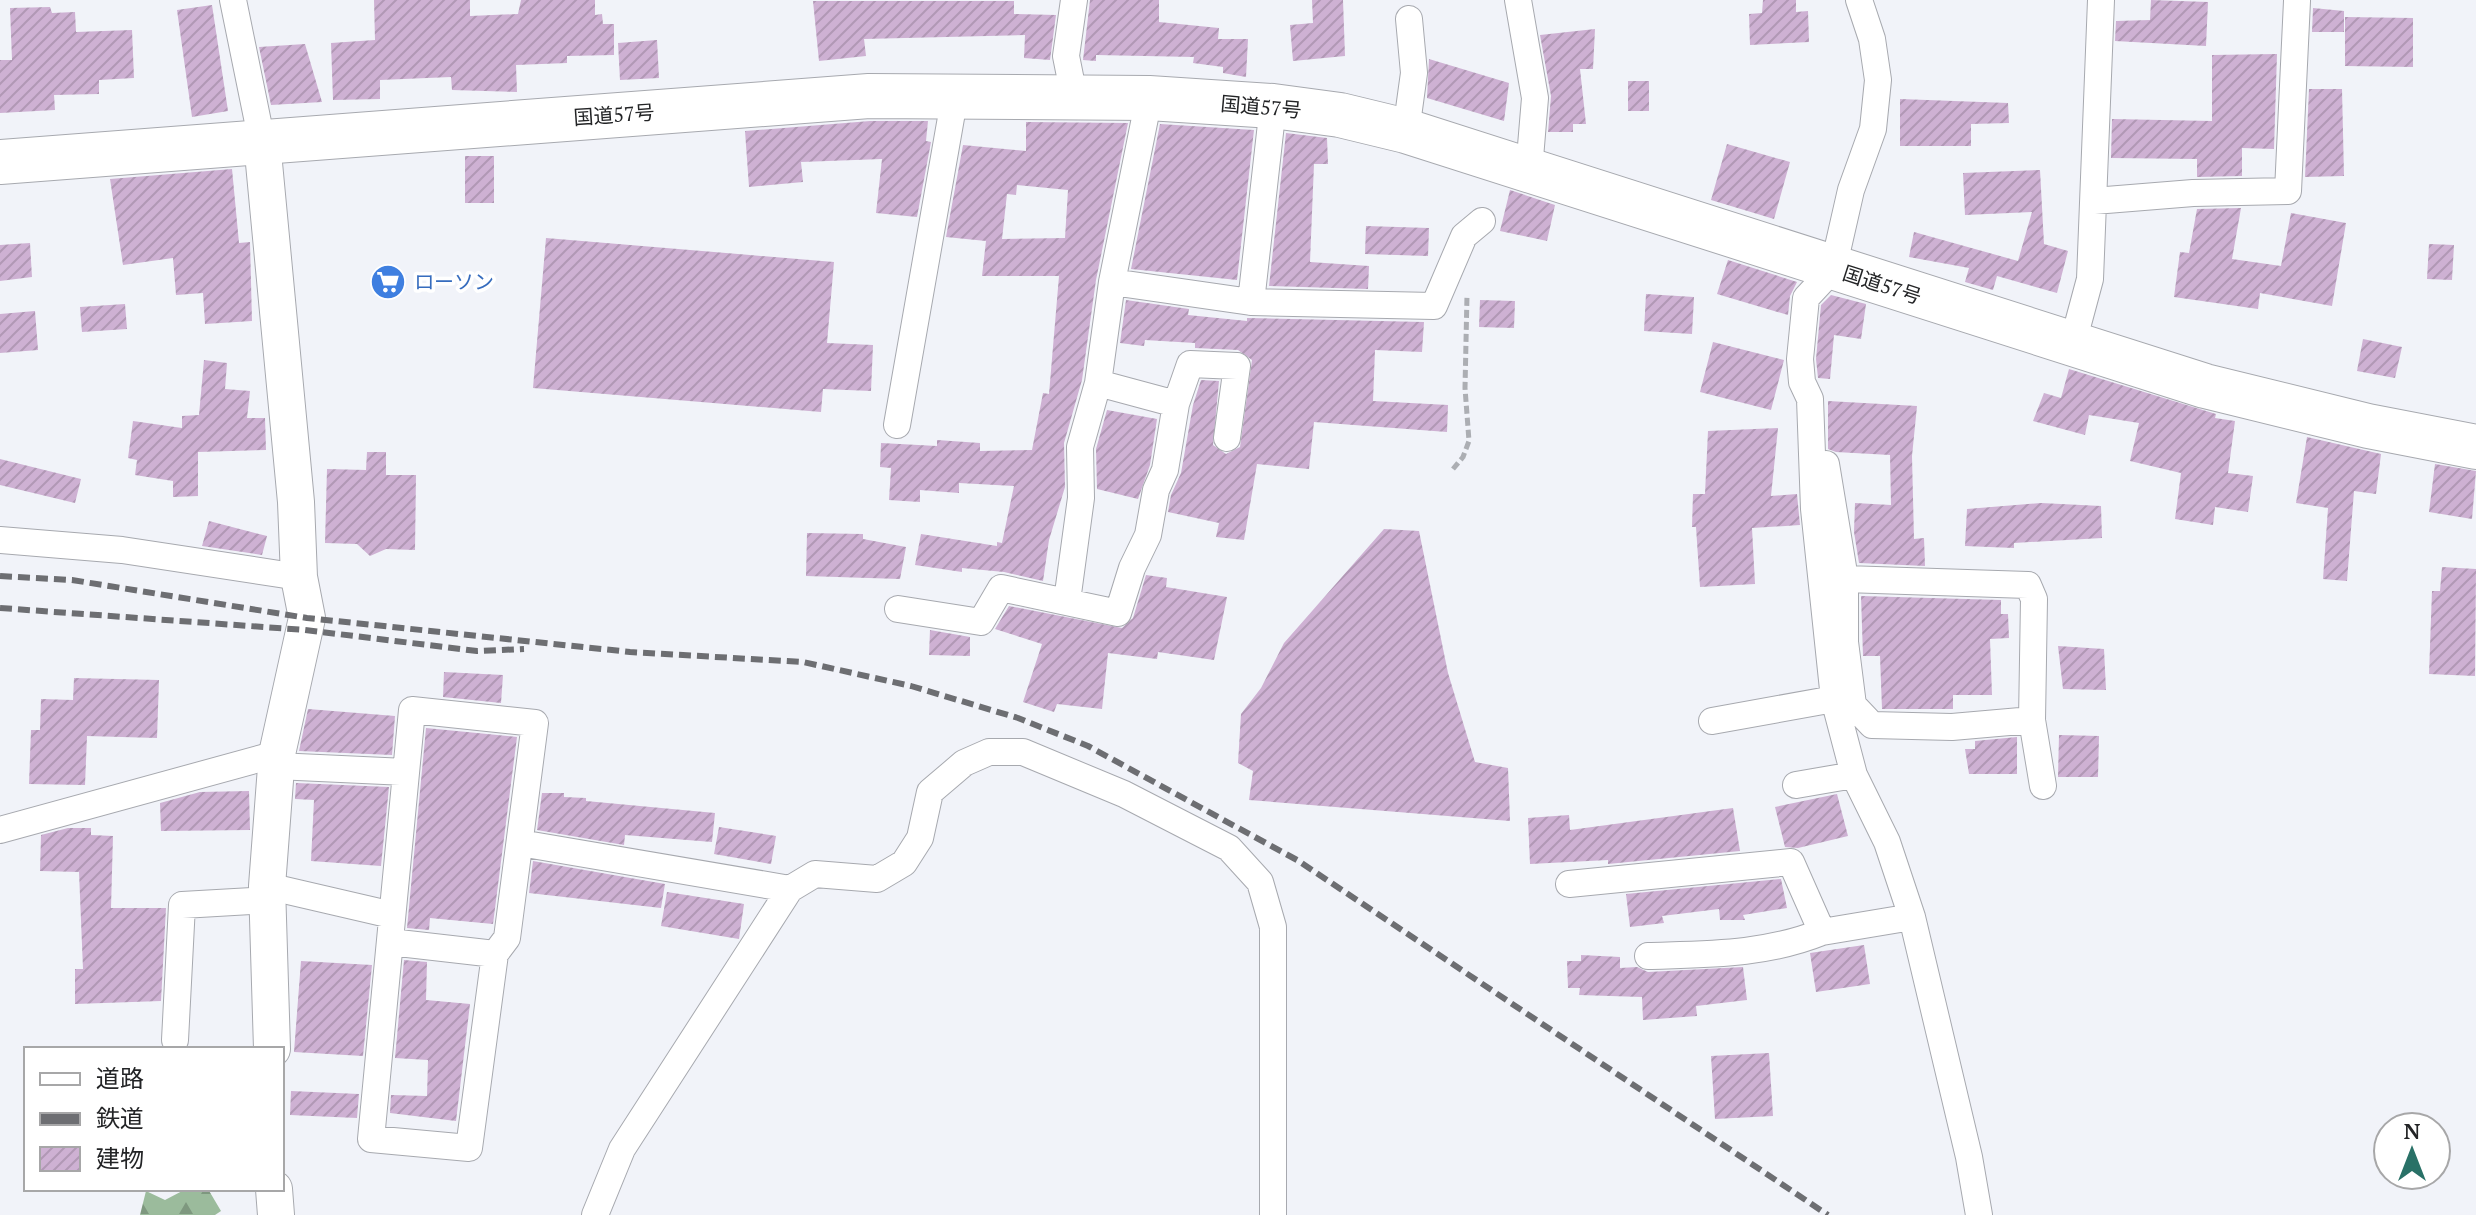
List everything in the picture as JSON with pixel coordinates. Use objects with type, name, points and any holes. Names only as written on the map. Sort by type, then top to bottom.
[{"type":"highway","name":"国道57号","points":[[0,162],[839,98],[1074,96],[1273,106],[1340,115],[1406,131],[2205,386],[2368,426],[2476,447]]},
{"type":"street","points":[[233,0],[262,142],[296,502],[299,577],[307,618],[276,760],[268,893],[272,1047]]},
{"type":"street","points":[[1074,0],[1066,56],[1074,96]]},
{"type":"street","points":[[1518,0],[1535,98],[1529,170]]},
{"type":"street","points":[[1859,0],[1872,39],[1878,80],[1873,129],[1851,190],[1833,269],[1806,298],[1800,359],[1802,382],[1810,399],[1826,462],[1845,579],[1845,642],[1853,705],[1872,725],[1952,727],[2032,720]]},
{"type":"street","points":[[2072,346],[2090,279],[2101,0]]},
{"type":"street","points":[[2094,201],[2193,193],[2288,191],[2297,1]]},
{"type":"street","points":[[1406,131],[1414,73],[1409,19]]},
{"type":"street","points":[[897,425],[955,95]]},
{"type":"street","points":[[1067,601],[1081,498],[1080,447],[1098,383],[1112,282],[1149,98]]},
{"type":"street","points":[[1251,302],[1273,106]]},
{"type":"street","points":[[1112,282],[1251,302],[1434,306],[1464,236],[1482,221]]},
{"type":"street","points":[[898,609],[981,622],[1001,588],[1118,613],[1132,568],[1148,535],[1156,490],[1165,470],[1176,404],[1190,364],[1237,366],[1227,438]]},
{"type":"street","points":[[1098,383],[1176,404]]},
{"type":"street","points":[[1810,399],[1814,509],[1834,699],[1854,775],[1887,842],[1912,917],[1969,1157],[1979,1215]]},
{"type":"street","points":[[0,540],[122,550],[299,577]]},
{"type":"street","points":[[1845,579],[2028,585],[2034,599],[2032,720],[2043,786]]},
{"type":"street","points":[[1712,721],[1834,699]]},
{"type":"street","points":[[412,710],[535,723],[520,843],[507,938],[495,954],[469,1148],[371,1139],[412,710]]},
{"type":"street","points":[[595,1215],[622,1149],[790,889],[815,874],[877,879],[904,863],[920,838],[930,792],[964,763],[989,752],[1023,752],[1124,794],[1229,848],[1260,882],[1273,927],[1273,1215]]},
{"type":"street","points":[[0,830],[276,760],[406,772]]},
{"type":"street","points":[[1796,785],[1854,775]]},
{"type":"street","points":[[520,843],[790,889]]},
{"type":"street","points":[[1569,884],[1791,862],[1822,932]]},
{"type":"street","points":[[175,1040],[182,905],[268,893],[392,915]]},
{"type":"street","points":[[1648,956],[1753,952],[1789,946],[1822,932],[1912,917]]},
{"type":"street","points":[[390,942],[495,954]]},
{"type":"street","points":[[274,1191],[276,1215]]},
{"type":"path","points":[[1453,469],[1463,457],[1469,441],[1465,388],[1467,283]]},
{"type":"green space","points":[[146,1191],[165,1200],[182,1191],[209,1191],[221,1211],[215,1215],[140,1215]]},
{"type":"building","points":[[374,0],[470,0],[470,16],[518,14],[521,0],[595,0],[595,15],[602,14],[603,24],[614,24],[614,55],[567,56],[567,63],[516,65],[517,92],[452,90],[451,77],[380,80],[380,99],[333,100],[331,43],[375,40]]},
{"type":"building","points":[[1090,0],[1159,0],[1159,22],[1219,28],[1218,39],[1248,39],[1246,77],[1223,73],[1223,67],[1193,63],[1194,57],[1096,55],[1096,61],[1083,60]]},
{"type":"building","points":[[1312,0],[1343,0],[1345,56],[1293,61],[1290,25],[1313,23]]},
{"type":"building","points":[[1763,0],[1796,0],[1796,12],[1808,11],[1809,42],[1750,45],[1749,14],[1762,13]]},
{"type":"building","points":[[2151,0],[2208,2],[2206,46],[2115,41],[2116,21],[2150,20]]},
{"type":"building","points":[[813,1],[1014,1],[1014,14],[1056,15],[1050,60],[1024,58],[1025,35],[864,39],[866,56],[819,61]]},
{"type":"building","points":[[212,5],[228,111],[192,117],[177,10]]},
{"type":"building","points":[[50,7],[52,13],[75,12],[76,32],[132,30],[134,78],[99,80],[99,94],[54,95],[55,110],[0,113],[0,60],[12,60],[10,8]]},
{"type":"building","points":[[2313,8],[2344,11],[2344,32],[2312,32]]},
{"type":"building","points":[[2345,17],[2413,18],[2413,67],[2345,66]]},
{"type":"building","points":[[1595,29],[1593,69],[1580,69],[1586,124],[1573,124],[1573,132],[1548,132],[1551,96],[1540,35]]},
{"type":"building","points":[[657,40],[659,78],[620,80],[618,43]]},
{"type":"building","points":[[305,44],[322,102],[271,105],[259,47]]},
{"type":"building","points":[[2277,54],[2274,149],[2242,148],[2242,176],[2197,177],[2197,159],[2111,158],[2112,119],[2212,121],[2212,55]]},
{"type":"building","points":[[1429,59],[1509,83],[1504,121],[1427,98]]},
{"type":"building","points":[[1628,81],[1649,81],[1649,111],[1628,111]]},
{"type":"building","points":[[2309,89],[2342,89],[2344,176],[2305,177]]},
{"type":"building","points":[[1900,99],[2008,103],[2009,123],[1971,124],[1971,146],[1900,146]]},
{"type":"building","points":[[870,121],[928,121],[926,141],[931,142],[917,217],[876,213],[882,159],[801,162],[803,182],[749,187],[745,131]]},
{"type":"building","points":[[1026,122],[1128,123],[1096,280],[1082,380],[1064,443],[1065,487],[1049,540],[1043,581],[1004,572],[962,568],[962,572],[915,565],[921,534],[997,546],[997,542],[1002,543],[1014,486],[959,483],[959,493],[920,490],[920,502],[889,500],[891,468],[880,467],[881,443],[937,446],[937,440],[980,443],[980,451],[1032,450],[1043,393],[1049,394],[1059,276],[982,276],[986,241],[946,237],[963,145],[1026,151]],"holes":[[[1017,185],[1068,190],[1065,238],[1002,239],[1007,194],[1016,195]]]},
{"type":"building","points":[[1160,124],[1254,130],[1237,280],[1131,269]]},
{"type":"building","points":[[1286,133],[1327,138],[1328,164],[1314,164],[1310,262],[1369,266],[1368,289],[1269,286]]},
{"type":"building","points":[[1727,144],[1790,162],[1774,219],[1711,200]]},
{"type":"building","points":[[465,156],[494,156],[494,203],[465,203]]},
{"type":"building","points":[[232,169],[239,243],[250,242],[252,321],[205,324],[203,293],[176,295],[173,258],[123,265],[110,179]]},
{"type":"building","points":[[2040,170],[2044,244],[2068,251],[2057,293],[1997,276],[1993,290],[1965,282],[1969,268],[1909,257],[1914,232],[2018,261],[2032,212],[1965,215],[1963,173]]},
{"type":"building","points":[[1510,190],[1555,205],[1547,241],[1500,231]]},
{"type":"building","points":[[2241,208],[2232,259],[2281,266],[2291,213],[2346,223],[2332,306],[2260,293],[2258,309],[2174,297],[2180,252],[2189,253],[2197,209]]},
{"type":"building","points":[[1366,226],[1429,228],[1428,256],[1365,254]]},
{"type":"building","points":[[546,238],[834,262],[827,343],[873,345],[871,391],[823,389],[821,412],[533,388]]},
{"type":"building","points":[[30,243],[32,277],[0,281],[0,245]]},
{"type":"building","points":[[2429,244],[2454,245],[2452,280],[2427,279]]},
{"type":"building","points":[[1728,260],[1797,282],[1790,296],[1788,315],[1717,294]]},
{"type":"building","points":[[1646,294],[1694,297],[1692,334],[1644,331]]},
{"type":"building","points":[[1831,295],[1866,304],[1861,339],[1834,335],[1830,379],[1818,378],[1816,359],[1821,305]]},
{"type":"building","points":[[1126,300],[1189,309],[1188,315],[1247,321],[1247,318],[1424,322],[1422,352],[1375,350],[1373,401],[1448,405],[1447,432],[1314,422],[1309,469],[1257,464],[1244,540],[1216,537],[1219,523],[1168,512],[1171,495],[1181,473],[1193,405],[1201,380],[1219,381],[1213,445],[1226,454],[1240,447],[1252,360],[1238,350],[1195,348],[1195,343],[1145,340],[1144,346],[1120,343]]},
{"type":"building","points":[[1480,300],[1515,301],[1514,328],[1479,327]]},
{"type":"building","points":[[125,304],[127,329],[82,332],[80,307]]},
{"type":"building","points":[[35,311],[38,350],[0,353],[0,314]]},
{"type":"building","points":[[2363,339],[2402,347],[2395,378],[2357,371]]},
{"type":"building","points":[[1713,342],[1784,360],[1771,410],[1700,392]]},
{"type":"building","points":[[204,360],[227,363],[225,389],[250,391],[247,418],[265,418],[266,450],[198,452],[198,496],[173,497],[173,481],[135,475],[137,460],[128,458],[133,421],[182,428],[182,416],[199,415]]},
{"type":"building","points":[[2069,369],[2216,414],[2215,418],[2235,421],[2228,473],[2253,476],[2248,512],[2215,507],[2213,525],[2175,519],[2181,473],[2130,461],[2139,423],[2089,415],[2085,435],[2033,421],[2044,393],[2061,398]]},
{"type":"building","points":[[1828,401],[1917,406],[1912,456],[1914,539],[1924,538],[1925,566],[1859,563],[1854,532],[1855,503],[1891,505],[1890,455],[1828,449]]},
{"type":"building","points":[[1107,410],[1157,419],[1150,465],[1138,499],[1097,489],[1096,449]]},
{"type":"building","points":[[1778,428],[1771,496],[1797,494],[1800,525],[1752,528],[1755,584],[1700,587],[1696,527],[1692,527],[1693,494],[1705,494],[1708,431]]},
{"type":"building","points":[[2307,437],[2381,454],[2376,494],[2354,491],[2347,581],[2323,579],[2328,508],[2296,503]]},
{"type":"building","points":[[367,452],[386,452],[386,475],[416,475],[415,550],[386,549],[370,556],[357,544],[325,543],[327,469],[366,470]]},
{"type":"building","points":[[0,459],[81,479],[75,503],[0,485]]},
{"type":"building","points":[[2435,464],[2476,471],[2472,519],[2429,512]]},
{"type":"building","points":[[2041,503],[2101,506],[2102,538],[2014,543],[2014,548],[1965,546],[1967,509]]},
{"type":"building","points":[[209,521],[267,536],[262,555],[202,546]]},
{"type":"building","points":[[1384,529],[1419,531],[1448,673],[1475,762],[1508,768],[1510,821],[1249,800],[1253,771],[1238,763],[1241,714],[1261,688],[1284,643]]},
{"type":"building","points":[[807,533],[863,534],[863,539],[906,547],[900,579],[806,576]]},
{"type":"building","points":[[2442,567],[2476,569],[2475,676],[2429,674],[2432,591],[2440,591]]},
{"type":"building","points":[[1146,575],[1167,578],[1166,587],[1227,597],[1214,660],[1158,652],[1157,659],[1108,653],[1102,709],[1057,704],[1054,712],[1023,702],[1042,644],[995,629],[1009,606],[1122,628],[1133,618]]},
{"type":"building","points":[[1861,596],[2001,600],[2001,614],[2008,614],[2009,638],[1990,639],[1992,695],[1953,695],[1953,709],[1882,709],[1880,656],[1863,656]]},
{"type":"building","points":[[930,630],[970,637],[970,656],[929,655]]},
{"type":"building","points":[[2058,646],[2104,649],[2106,690],[2063,689]]},
{"type":"building","points":[[444,672],[503,675],[501,703],[443,697]]},
{"type":"building","points":[[74,678],[159,680],[157,738],[87,736],[85,785],[29,784],[31,730],[40,730],[41,699],[73,700]]},
{"type":"building","points":[[308,709],[395,716],[392,755],[299,751]]},
{"type":"building","points":[[426,728],[517,737],[493,924],[430,918],[429,930],[407,928]]},
{"type":"building","points":[[2059,735],[2099,736],[2098,777],[2058,777]]},
{"type":"building","points":[[2017,737],[2017,774],[1969,774],[1965,749],[1975,749],[1975,741]]},
{"type":"building","points":[[296,783],[389,787],[381,866],[311,861],[314,800],[295,799]]},
{"type":"building","points":[[249,791],[250,830],[161,831],[160,803],[200,792]]},
{"type":"building","points":[[542,793],[564,793],[564,797],[586,798],[586,801],[715,813],[712,842],[625,835],[624,845],[537,830]]},
{"type":"building","points":[[1837,794],[1848,836],[1798,848],[1785,847],[1775,807]]},
{"type":"building","points":[[1733,808],[1740,851],[1608,864],[1608,860],[1530,864],[1528,818],[1569,815],[1570,830]]},
{"type":"building","points":[[719,827],[776,836],[771,864],[714,854]]},
{"type":"building","points":[[68,828],[91,828],[91,835],[113,836],[111,908],[166,908],[161,1001],[75,1004],[75,969],[83,969],[79,872],[40,871],[41,835]]},
{"type":"building","points":[[533,861],[665,884],[661,908],[529,893]]},
{"type":"building","points":[[1781,879],[1787,908],[1743,915],[1745,920],[1720,920],[1719,909],[1662,916],[1664,923],[1630,927],[1626,894]]},
{"type":"building","points":[[667,892],[744,904],[739,939],[661,926]]},
{"type":"building","points":[[1864,945],[1870,984],[1816,992],[1810,953]]},
{"type":"building","points":[[1581,955],[1620,957],[1620,968],[1637,967],[1648,972],[1743,967],[1747,1000],[1696,1006],[1697,1016],[1643,1020],[1642,997],[1579,995],[1580,988],[1568,988],[1567,961],[1581,961]]},
{"type":"building","points":[[404,960],[427,962],[426,1000],[470,1004],[456,1121],[390,1113],[391,1095],[427,1096],[428,1060],[395,1058]]},
{"type":"building","points":[[301,961],[372,965],[363,1056],[294,1052]]},
{"type":"building","points":[[1769,1053],[1773,1116],[1715,1119],[1711,1056]]},
{"type":"building","points":[[291,1091],[359,1094],[357,1118],[290,1115]]},
{"type":"railway","points":[[0,576],[72,580],[307,618],[630,652],[803,662],[911,686],[1018,718],[1088,746],[1297,860],[1828,1215]]},
{"type":"railway","points":[[0,608],[305,630],[477,651],[524,649]]},
{"type":"place","name":"ローソン","points":[[388,282]]}]
